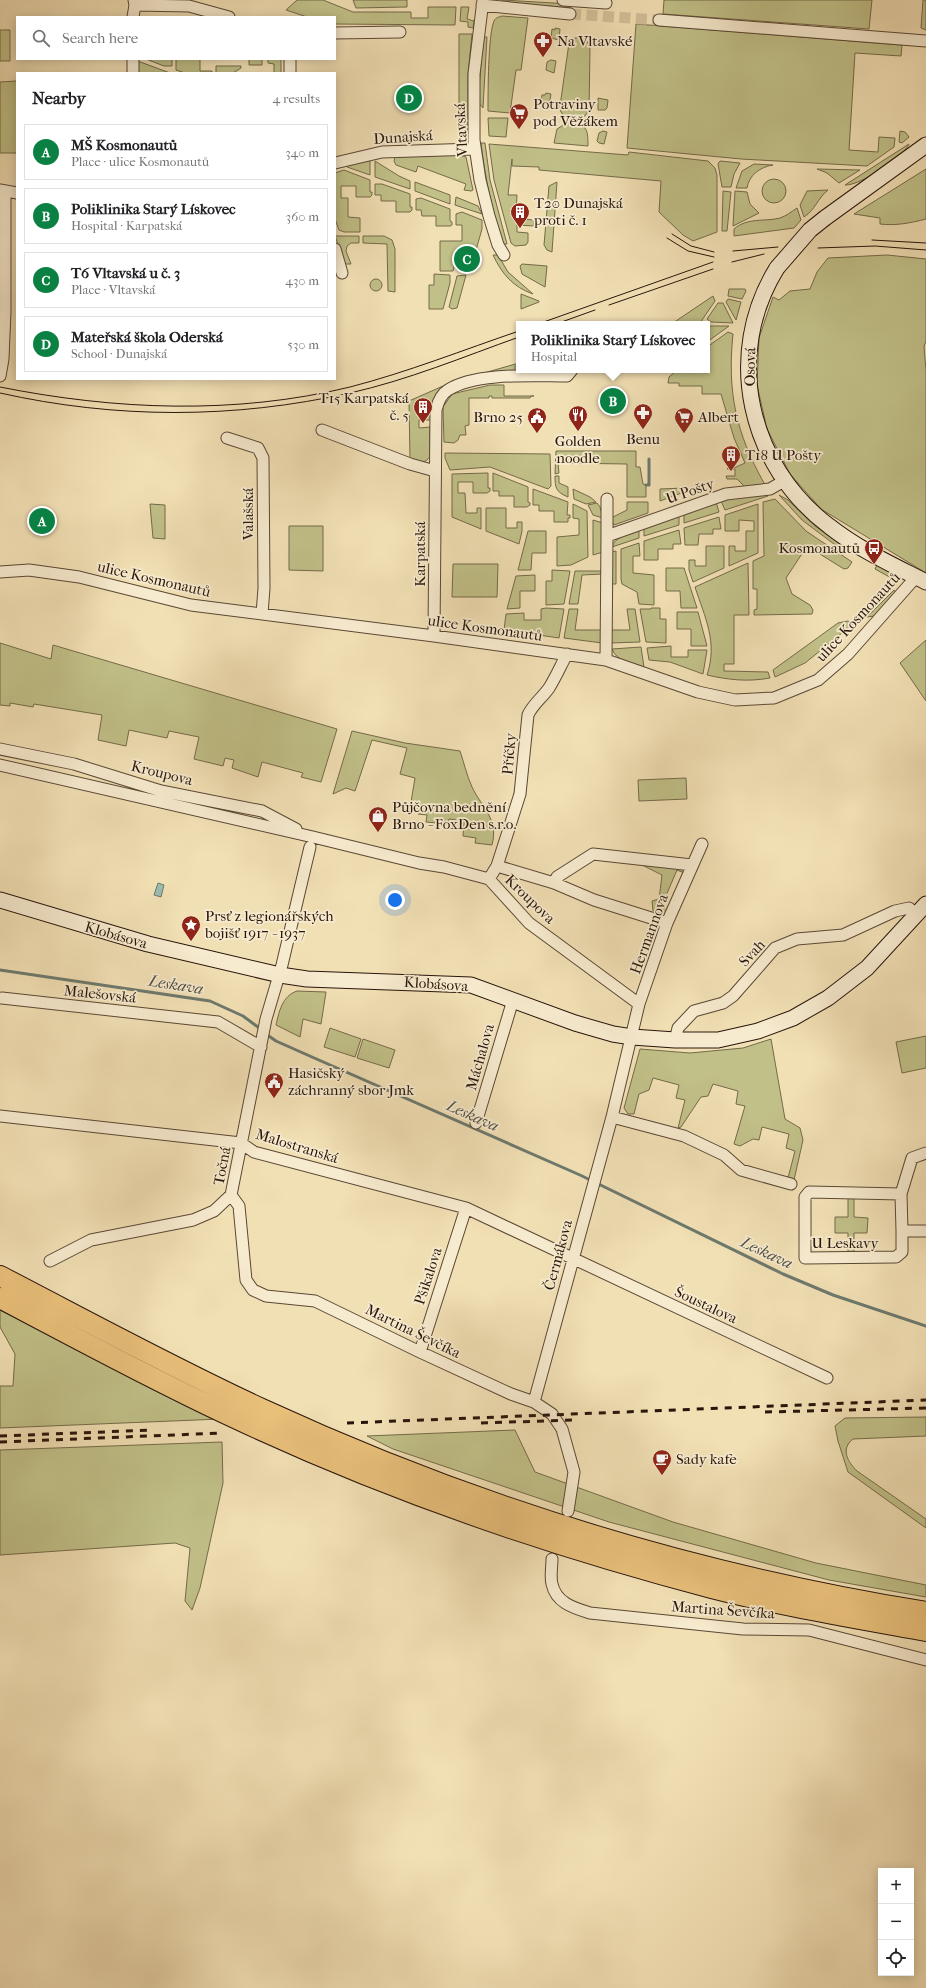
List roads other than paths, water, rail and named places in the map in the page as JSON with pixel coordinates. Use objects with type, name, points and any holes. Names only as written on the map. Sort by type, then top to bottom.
[{"type":"highway","points":[[0,1276],[188,1374],[263,1409],[326,1437],[482,1499],[630,1546],[802,1589],[926,1612]]},
{"type":"highway","points":[[0,1298],[236,1418],[402,1489],[472,1515],[632,1566],[713,1588],[796,1607],[926,1631]]},
{"type":"street","points":[[563,0],[606,3]]},
{"type":"street","points":[[482,2],[570,14]]},
{"type":"street","name":"Vltavská","points":[[482,2],[474,74],[475,149],[489,216],[498,244],[504,255]]},
{"type":"street","points":[[133,16],[134,3],[188,6],[225,16]]},
{"type":"street","points":[[659,20],[926,41]]},
{"type":"street","points":[[336,33],[400,32]]},
{"type":"street","points":[[132,60],[133,72]]},
{"type":"street","points":[[290,60],[290,72]]},
{"type":"street","name":"Osová","points":[[921,580],[854,544],[828,526],[806,506],[784,482],[772,463],[753,413],[748,368],[749,346],[756,314],[770,280],[777,268],[810,230],[926,145]]},
{"type":"street","name":"Dunajská","points":[[336,163],[387,152],[475,149]]},
{"type":"street","points":[[0,376],[3,359],[5,312],[2,190],[16,192]]},
{"type":"street","points":[[336,252],[342,273]]},
{"type":"street","name":"Karpatská","points":[[434,636],[436,410],[442,396],[447,390],[479,378],[567,376],[570,373]]},
{"type":"street","points":[[322,430],[435,471]]},
{"type":"street","name":"Valašská","points":[[227,438],[258,448],[263,458],[264,588],[262,614]]},
{"type":"street","name":"U Pošty","points":[[607,536],[726,494],[770,489],[784,482]]},
{"type":"street","points":[[606,500],[606,660]]},
{"type":"street","name":"ulice Kosmonautů","points":[[0,572],[29,570],[79,577],[191,605],[606,660],[698,692],[735,700],[774,698],[818,680],[848,654],[921,580]]},
{"type":"street","name":"Příčky","points":[[489,879],[497,866],[520,794],[528,715],[532,706],[539,701],[549,688],[567,654]]},
{"type":"street","name":"Kroupova","points":[[0,749],[74,764],[161,791],[262,811],[311,842]]},
{"type":"street","name":"Kroupova","points":[[0,765],[311,842],[444,867],[489,879],[529,923],[639,1004]]},
{"type":"street","points":[[280,975],[311,842]]},
{"type":"street","name":"Hermannova","points":[[632,1037],[639,1004],[667,923],[702,844]]},
{"type":"street","points":[[554,883],[557,877],[593,854],[692,865]]},
{"type":"street","points":[[497,866],[554,883],[594,900],[667,923]]},
{"type":"street","name":"Klobásova","points":[[0,900],[148,944],[280,975],[307,979],[471,986],[575,1023],[632,1037],[675,1040],[718,1040],[758,1031],[793,1018],[828,998],[867,968],[921,909]]},
{"type":"street","name":"Svah","points":[[675,1040],[678,1028],[694,1011],[723,1004],[733,996],[775,948],[797,939],[843,935],[895,911],[909,908],[921,909]]},
{"type":"street","name":"Točná","points":[[50,1261],[91,1240],[193,1220],[214,1211],[231,1195],[265,1025],[280,975]]},
{"type":"street","name":"Malešovská","points":[[2,998],[218,1022],[261,1044]]},
{"type":"street","name":"Máchalova","points":[[476,1123],[513,1000]]},
{"type":"street","name":"Čermákova","points":[[534,1402],[612,1117],[632,1037]]},
{"type":"street","name":"Malostranská","points":[[0,1116],[242,1143],[254,1152],[466,1208],[572,1259]]},
{"type":"street","points":[[612,1117],[684,1136],[724,1155],[741,1170],[791,1184]]},
{"type":"street","name":"U Leskavy","points":[[901,1194],[809,1192],[805,1196],[805,1258],[889,1258],[896,1257],[902,1252],[901,1194],[912,1158],[926,1154]]},
{"type":"street","name":"Martina Ševčíka","points":[[231,1195],[239,1206],[246,1280],[253,1290],[266,1296],[315,1301],[511,1394],[534,1402],[552,1414],[562,1429],[574,1472],[568,1511]]},
{"type":"street","name":"Pšikalova","points":[[420,1352],[466,1208]]},
{"type":"street","points":[[902,1230],[926,1231]]},
{"type":"street","name":"Šoustalova","points":[[572,1259],[827,1378]]},
{"type":"street","name":"Martina Ševčíka","points":[[552,1560],[552,1585],[561,1601],[576,1609],[590,1613],[744,1629],[809,1630],[926,1660]]},
{"type":"water","points":[[158,883],[164,885],[161,897],[154,895]]},
{"type":"waterway","points":[[646,485],[649,485],[649,459]]},
{"type":"waterway","name":"Leskava","points":[[0,970],[210,1001],[243,1016],[262,1030]]},
{"type":"waterway","name":"Leskava","points":[[266,1034],[276,1041],[580,1175],[783,1274],[833,1295],[926,1326]]},
{"type":"tunnel","points":[[570,14],[659,20]]},
{"type":"tram line","points":[[672,234],[691,246],[714,252]]},
{"type":"tram line","points":[[667,238],[688,251],[714,257]]},
{"type":"tram line","points":[[872,240],[926,243]]},
{"type":"tram line","points":[[818,248],[875,246],[926,250]]},
{"type":"tram line","points":[[733,251],[778,247]]},
{"type":"tram line","points":[[732,262],[764,254]]},
{"type":"tram line","points":[[546,321],[713,262]]},
{"type":"tram line","points":[[609,305],[713,269]]},
{"type":"tram line","points":[[564,321],[595,310]]},
{"type":"tram line","points":[[0,387],[87,401],[131,404],[175,406],[263,402],[307,396],[372,381],[414,368],[516,332]]},
{"type":"tram line","points":[[0,393],[44,402],[87,408],[131,411],[175,412],[263,408],[306,402],[372,388],[435,368],[516,338]]},
{"type":"railway","points":[[347,1423],[926,1400]]},
{"type":"railway","points":[[765,1412],[926,1408]]},
{"type":"railway","points":[[481,1423],[573,1420]]},
{"type":"railway","points":[[0,1436],[153,1430]]},
{"type":"railway","points":[[0,1442],[222,1433]]},
{"type":"place","name":"Na Vltavské","points":[[543,58]]},
{"type":"place","name":"Mateřská škola Oderská","points":[[409,98]]},
{"type":"place","name":"Potraviny pod Věžákem","points":[[519,130]]},
{"type":"place","name":"T20 Dunajská proti č. 1","points":[[520,229]]},
{"type":"place","name":"T6 Vltavská u č. 3","points":[[467,259]]},
{"type":"place","name":"Poliklinika Starý Lískovec","points":[[613,401]]},
{"type":"place","name":"T15 Karpatská č. 5","points":[[423,424]]},
{"type":"place","name":"Benu","points":[[643,430]]},
{"type":"place","name":"Golden noodle","points":[[578,432]]},
{"type":"place","name":"Brno 25","points":[[537,434]]},
{"type":"place","name":"Albert","points":[[684,434]]},
{"type":"place","name":"T18 U Pošty","points":[[731,472]]},
{"type":"place","name":"MŠ Kosmonautů","points":[[42,521]]},
{"type":"place","name":"Kosmonautů","points":[[874,565]]},
{"type":"place","name":"Půjčovna bednění Brno - FoxDen s.r.o.","points":[[378,833]]},
{"type":"place","name":"Prsť z legionářských bojišť 1917 - 1937","points":[[191,942]]},
{"type":"place","name":"Hasičský záchranný sbor Jmk","points":[[274,1099]]},
{"type":"place","name":"Sady kafe","points":[[662,1476]]}]
